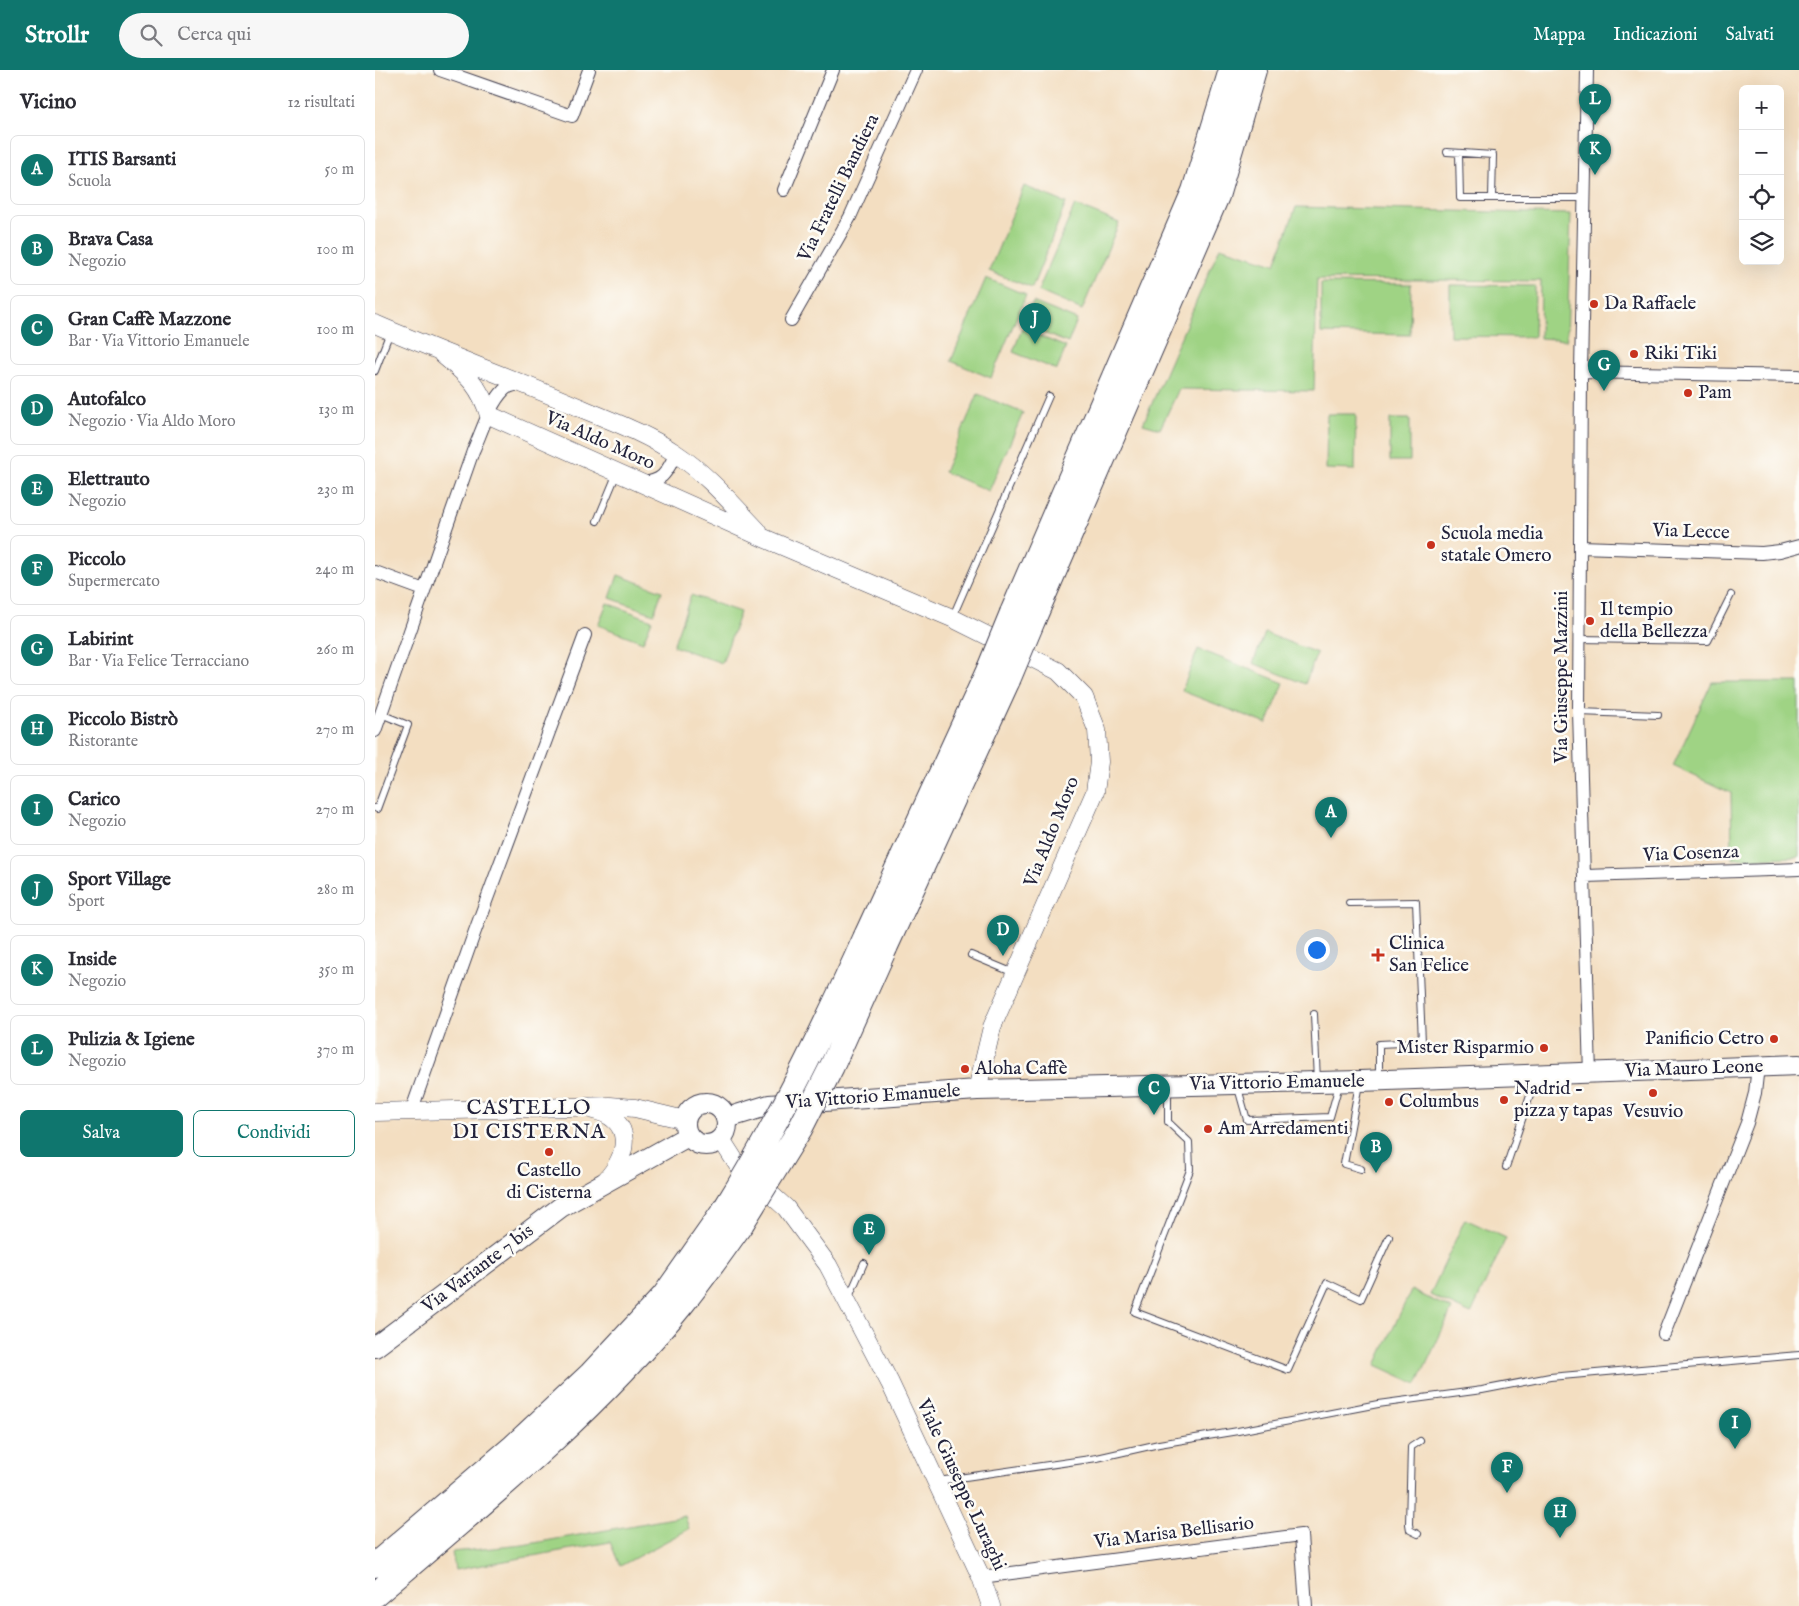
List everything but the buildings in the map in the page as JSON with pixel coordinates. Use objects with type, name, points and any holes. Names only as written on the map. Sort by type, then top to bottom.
[{"type":"highway","points":[[375,1595],[498,1490],[609,1384],[683,1303],[733,1218],[750,1168],[875,942],[999,674],[1194,191],[1231,70]]},
{"type":"highway","points":[[1023,616],[1217,196],[1254,70]]},
{"type":"highway","points":[[375,1565],[512,1448],[591,1374],[733,1218]]},
{"type":"main road","name":"Via Mauro Leone","points":[[1590,1074],[1799,1065]]},
{"type":"main road","name":"Via Vittorio Emanuele","points":[[727,1118],[769,1106],[977,1090],[1590,1074]]},
{"type":"main road","points":[[705,1102],[718,1106],[727,1118],[727,1129],[716,1143],[698,1144],[687,1128],[692,1108],[705,1102]]},
{"type":"main road","name":"Via Variante 7 bis","points":[[375,1347],[561,1208],[687,1128]]},
{"type":"street","points":[[440,70],[470,75],[572,116],[589,70]]},
{"type":"street","points":[[783,190],[833,70]]},
{"type":"street","name":"Via Fratelli Bandiera","points":[[791,320],[850,217],[916,70]]},
{"type":"street","name":"Via Giuseppe Mazzini","points":[[1587,70],[1581,372],[1579,712],[1590,1074]]},
{"type":"street","name":"Via Aldo Moro","points":[[383,327],[443,354],[523,383],[650,438],[676,454],[708,479],[766,539]]},
{"type":"street","name":"Via Aldo Moro","points":[[443,354],[475,383],[484,397],[489,414],[766,539],[952,618],[1058,670],[1084,697],[1097,730],[1099,762],[1095,792],[992,1027],[977,1090]]},
{"type":"street","points":[[1581,372],[1799,376]]},
{"type":"street","points":[[375,731],[473,451],[489,414],[504,391],[511,385],[523,383]]},
{"type":"street","points":[[643,483],[656,481],[665,475],[676,454]]},
{"type":"street","name":"Via Lecce","points":[[1580,547],[1762,552],[1780,551],[1799,546]]},
{"type":"street","points":[[375,572],[424,590]]},
{"type":"street","points":[[411,1112],[478,922],[585,635]]},
{"type":"street","name":"Via Cosenza","points":[[1585,876],[1799,869]]},
{"type":"street","points":[[1664,1334],[1747,1123],[1755,1093],[1758,1066]]},
{"type":"street","points":[[578,1107],[612,1116],[622,1130],[624,1142],[621,1158],[617,1168],[605,1181]]},
{"type":"street","points":[[375,1112],[578,1107],[635,1108],[687,1128]]},
{"type":"street","name":"Viale Giuseppe Luraghi","points":[[721,1139],[737,1164],[776,1198],[800,1226],[828,1265],[889,1383],[936,1481],[981,1577],[991,1606]]},
{"type":"street","name":"Via Marisa Bellisario","points":[[981,1577],[1301,1535],[1307,1606]]},
{"type":"lane","points":[[1447,152],[1493,155],[1492,198]]},
{"type":"lane","points":[[1459,154],[1461,198],[1585,198]]},
{"type":"lane","points":[[375,371],[383,327]]},
{"type":"lane","points":[[952,618],[1049,396]]},
{"type":"lane","points":[[597,521],[617,471]]},
{"type":"lane","points":[[1579,639],[1708,641],[1731,595]]},
{"type":"lane","points":[[1579,712],[1658,715]]},
{"type":"lane","points":[[375,808],[377,809],[408,725],[381,714]]},
{"type":"lane","points":[[1349,903],[1416,902],[1422,1042],[1379,1044],[1370,1081],[1344,1164],[1361,1169]]},
{"type":"lane","points":[[971,955],[1015,974]]},
{"type":"lane","points":[[1314,1014],[1317,1082]]},
{"type":"lane","points":[[1506,1167],[1537,1075]]},
{"type":"lane","points":[[1237,1084],[1247,1120],[1330,1118],[1340,1081]]},
{"type":"lane","points":[[1169,1085],[1168,1122],[1189,1142],[1190,1170],[1135,1312],[1288,1370],[1327,1283],[1361,1299],[1389,1238]]},
{"type":"lane","points":[[847,1301],[864,1263]]},
{"type":"lane","points":[[936,1481],[1097,1458],[1159,1444],[1377,1404],[1482,1390],[1550,1377],[1799,1354]]},
{"type":"lane","points":[[1418,1534],[1410,1530],[1409,1524],[1411,1447],[1419,1441]]},
{"type":"green space","points":[[1024,186],[1066,203],[1032,288],[989,271]]},
{"type":"green space","points":[[1075,205],[1119,223],[1082,310],[1038,291]]},
{"type":"green space","points":[[1296,207],[1571,214],[1567,340],[1540,338],[1541,281],[1317,279],[1314,391],[1179,389],[1160,429],[1143,424],[1220,247],[1275,264]]},
{"type":"green space","points":[[986,278],[1026,295],[991,378],[951,361]]},
{"type":"green space","points":[[1321,283],[1411,284],[1410,335],[1321,333]]},
{"type":"green space","points":[[1450,285],[1535,286],[1534,337],[1450,336]]},
{"type":"green space","points":[[1033,302],[1077,320],[1068,343],[1024,325]]},
{"type":"green space","points":[[1022,329],[1066,347],[1057,370],[1013,352]]},
{"type":"green space","points":[[978,394],[1023,413],[989,491],[944,472]]},
{"type":"green space","points":[[1327,414],[1356,414],[1355,470],[1326,469]]},
{"type":"green space","points":[[1390,419],[1410,419],[1410,461],[1390,461]]},
{"type":"green space","points":[[618,575],[662,591],[654,614],[610,598]]},
{"type":"green space","points":[[691,595],[740,612],[722,663],[673,646]]},
{"type":"green space","points":[[607,603],[652,620],[643,642],[598,625]]},
{"type":"green space","points":[[1265,633],[1317,653],[1305,684],[1253,663]]},
{"type":"green space","points":[[1198,649],[1284,683],[1267,724],[1182,691]]},
{"type":"green space","points":[[1712,682],[1799,682],[1799,857],[1732,859],[1731,793],[1673,766]]},
{"type":"green space","points":[[1465,1219],[1506,1238],[1471,1314],[1430,1295]]},
{"type":"green space","points":[[1411,1290],[1452,1309],[1417,1384],[1376,1365]]},
{"type":"green space","points":[[685,1516],[689,1529],[620,1566],[610,1542],[455,1570],[452,1552],[523,1545]]},
{"type":"place","name":"Pulizia & Igiene","points":[[1595,125]]},
{"type":"place","name":"Inside","points":[[1595,175]]},
{"type":"place","name":"Da Raffaele","points":[[1594,304]]},
{"type":"place","name":"Sport Village","points":[[1035,344]]},
{"type":"place","name":"Riki Tiki","points":[[1634,354]]},
{"type":"place","name":"Labirint","points":[[1604,391]]},
{"type":"place","name":"Pam","points":[[1688,393]]},
{"type":"place","name":"Scuola media statale Omero","points":[[1431,545]]},
{"type":"place","name":"Il tempio della Bellezza","points":[[1590,621]]},
{"type":"place","name":"ITIS Barsanti","points":[[1331,838]]},
{"type":"place","name":"Clinica San Felice","points":[[1378,955]]},
{"type":"place","name":"Autofalco","points":[[1003,956]]},
{"type":"place","name":"Panificio Cetro","points":[[1774,1039]]},
{"type":"place","name":"Mister Risparmio","points":[[1544,1048]]},
{"type":"place","name":"Aloha Caffè","points":[[965,1069]]},
{"type":"place","name":"Vesuvio","points":[[1653,1093]]},
{"type":"place","name":"Nadrid - pizza y tapas","points":[[1504,1100]]},
{"type":"place","name":"Columbus","points":[[1389,1102]]},
{"type":"place","name":"Gran Caffè Mazzone","points":[[1154,1115]]},
{"type":"place","name":"Am Arredamenti","points":[[1208,1129]]},
{"type":"place","name":"Castello di Cisterna","points":[[549,1152]]},
{"type":"place","name":"Brava Casa","points":[[1376,1173]]},
{"type":"place","name":"Elettrauto","points":[[869,1255]]},
{"type":"place","name":"Carico","points":[[1735,1449]]},
{"type":"place","name":"Piccolo","points":[[1507,1493]]},
{"type":"place","name":"Piccolo Bistrò","points":[[1560,1538]]},
{"type":"district","name":"CASTELLO DI CISTERNA","points":[[529,1120]]}]
